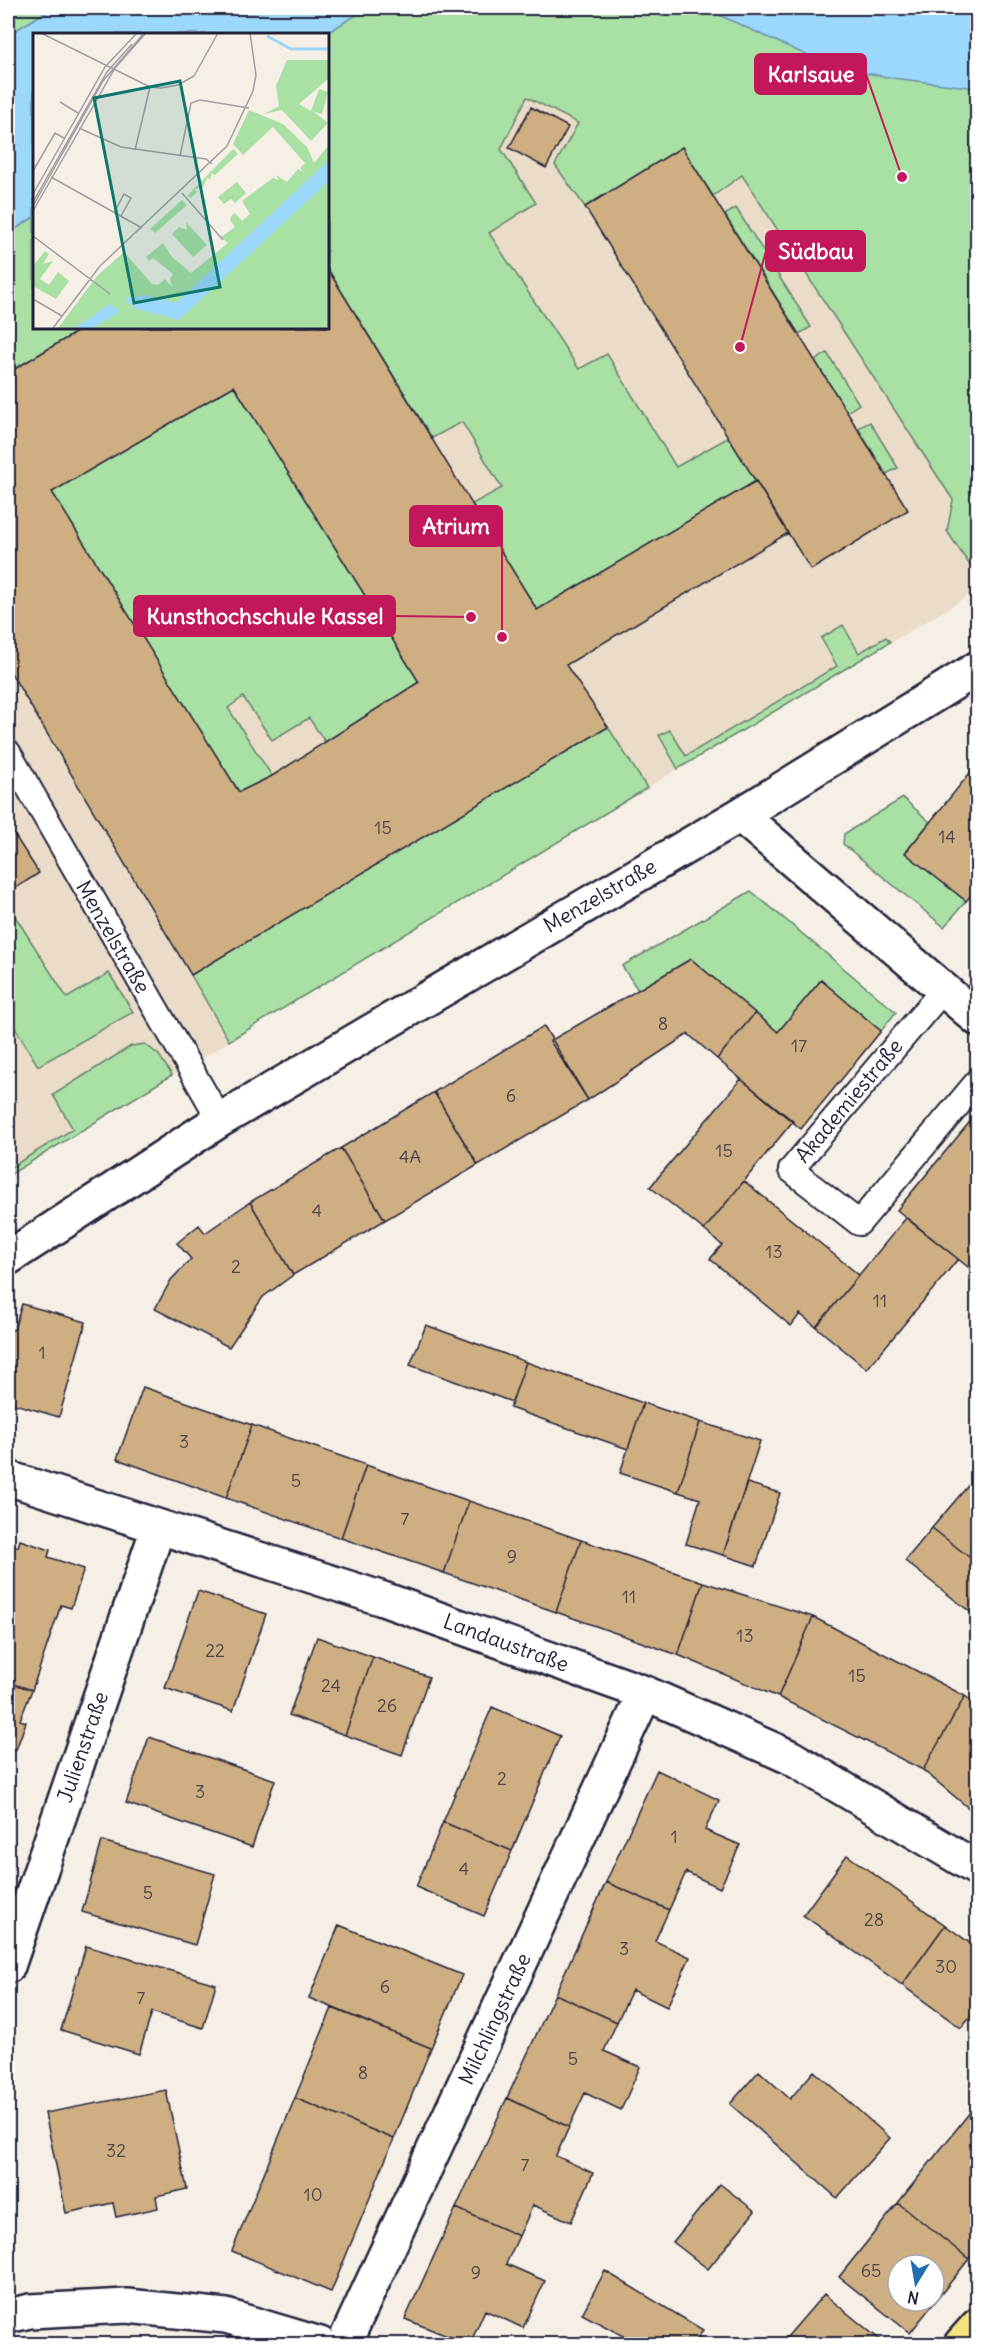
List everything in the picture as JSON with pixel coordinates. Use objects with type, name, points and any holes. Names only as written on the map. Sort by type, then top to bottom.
[{"type":"main road","points":[[961,2344],[978,2325]]},
{"type":"street","name":"Menzelstraße","points":[[8,1258],[220,1120],[740,815],[978,668]]},
{"type":"street","points":[[740,815],[978,1019]]},
{"type":"street","name":"Landaustraße","points":[[8,1478],[383,1599],[645,1693],[790,1756],[978,1869]]},
{"type":"street","name":"Julienstraße","points":[[8,1966],[158,1528]]},
{"type":"street","name":"Milchlingstraße","points":[[344,2344],[645,1693]]},
{"type":"street","points":[[8,2316],[30,2311],[127,2306],[226,2316],[320,2344]]},
{"type":"lane","name":"Menzelstraße","points":[[8,752],[220,1120]]},
{"type":"lane","name":"Akademiestraße","points":[[944,990],[791,1170],[859,1223],[978,1081]]},
{"type":"shaded area","points":[[523,49],[977,207],[977,591],[678,769],[8,1176],[8,351],[47,328],[328,328],[328,163]]},
{"type":"green space","points":[[8,8],[977,8],[977,576],[947,531],[953,500],[742,175],[713,196],[682,147],[585,207],[555,165],[578,123],[527,97],[501,149],[536,203],[489,233],[579,369],[607,354],[676,467],[729,437],[756,481],[537,610],[472,504],[502,488],[462,422],[432,438],[328,270],[328,33],[33,33],[33,328],[83,328],[8,373]]},
{"type":"green space","points":[[736,208],[811,327],[799,334],[725,215]]},
{"type":"green space","points":[[827,353],[859,404],[847,412],[815,361]]},
{"type":"green space","points":[[234,386],[419,682],[325,742],[309,718],[272,740],[243,697],[228,708],[272,776],[239,792],[52,492]]},
{"type":"green space","points":[[870,422],[898,468],[886,474],[858,428]]},
{"type":"green space","points":[[843,625],[859,653],[886,637],[890,642],[678,769],[659,735],[670,730],[686,756],[837,666],[821,638]]},
{"type":"green space","points":[[608,727],[647,788],[229,1041],[191,975]]},
{"type":"green space","points":[[903,798],[930,822],[905,853],[966,901],[944,927],[843,844],[844,834]]},
{"type":"green space","points":[[751,891],[896,1012],[881,1031],[821,980],[778,1032],[691,959],[638,990],[622,966]]},
{"type":"green space","points":[[8,905],[67,998],[109,973],[133,1012],[38,1066],[8,1016]]},
{"type":"green space","points":[[145,1044],[159,1055],[172,1075],[8,1176],[8,1169],[73,1129],[53,1095],[131,1046]]},
{"type":"water","points":[[52,8],[368,8],[327,33],[33,33],[33,218],[8,234],[8,35]]},
{"type":"water","points":[[704,8],[977,8],[977,88],[892,78],[830,66]]},
{"type":"building","points":[[531,107],[568,127],[546,168],[509,148]]},
{"type":"building","points":[[682,147],[908,510],[811,570],[585,207]]},
{"type":"building","points":[[328,270],[537,610],[756,481],[788,533],[566,665],[608,727],[191,975],[8,668],[8,373],[83,328],[328,328]],"holes":[[[234,386],[419,682],[272,776],[239,792],[52,492]]]},
{"type":"building","points":[[978,763],[978,888],[966,901],[905,853]]},
{"type":"building","points":[[8,825],[39,873],[8,893]]},
{"type":"building","points":[[691,959],[755,1013],[717,1059],[688,1034],[588,1100],[550,1041]]},
{"type":"building","points":[[821,980],[881,1031],[801,1129],[717,1059],[755,1013],[778,1032]]},
{"type":"building","points":[[544,1026],[588,1100],[478,1165],[434,1092]]},
{"type":"building","points":[[741,1079],[793,1121],[704,1230],[650,1187]]},
{"type":"building","points":[[434,1092],[478,1165],[385,1220],[341,1148]]},
{"type":"building","points":[[978,1112],[978,1255],[968,1267],[897,1210]]},
{"type":"building","points":[[341,1148],[385,1220],[293,1275],[250,1202]]},
{"type":"building","points":[[744,1181],[859,1275],[816,1327],[800,1314],[791,1326],[710,1259],[722,1245],[704,1230]]},
{"type":"building","points":[[250,1202],[293,1275],[263,1297],[229,1347],[155,1309],[171,1280],[191,1259],[177,1243],[199,1225],[205,1233]]},
{"type":"building","points":[[906,1218],[958,1259],[867,1369],[816,1327]]},
{"type":"building","points":[[22,1304],[86,1322],[59,1417],[8,1402],[8,1329],[14,1330]]},
{"type":"building","points":[[426,1325],[526,1362],[512,1402],[410,1365]]},
{"type":"building","points":[[526,1362],[643,1403],[628,1449],[510,1408]]},
{"type":"building","points":[[143,1387],[252,1425],[226,1498],[117,1459]]},
{"type":"building","points":[[643,1403],[700,1422],[678,1492],[620,1473]]},
{"type":"building","points":[[700,1422],[760,1441],[723,1555],[686,1544],[700,1499],[678,1492]]},
{"type":"building","points":[[252,1425],[366,1465],[341,1538],[226,1498]]},
{"type":"building","points":[[366,1465],[469,1501],[444,1573],[341,1538]]},
{"type":"building","points":[[978,1474],[978,1564],[932,1528]]},
{"type":"building","points":[[747,1483],[780,1493],[756,1566],[723,1555]]},
{"type":"building","points":[[469,1501],[581,1540],[556,1612],[444,1573]]},
{"type":"building","points":[[932,1528],[978,1564],[978,1618],[905,1561]]},
{"type":"building","points":[[20,1540],[50,1550],[48,1557],[84,1569],[71,1608],[61,1605],[32,1690],[8,1682],[8,1543],[18,1547]]},
{"type":"building","points":[[581,1540],[703,1582],[678,1655],[556,1612]]},
{"type":"building","points":[[703,1582],[813,1617],[778,1697],[678,1655]]},
{"type":"building","points":[[198,1591],[266,1614],[233,1711],[165,1688]]},
{"type":"building","points":[[813,1617],[965,1696],[923,1770],[778,1697]]},
{"type":"building","points":[[317,1637],[373,1657],[345,1735],[289,1715]]},
{"type":"building","points":[[373,1657],[429,1677],[402,1755],[345,1735]]},
{"type":"building","points":[[8,1682],[32,1690],[20,1720],[26,1722],[16,1750],[11,1748],[8,1757]]},
{"type":"building","points":[[965,1696],[978,1706],[978,1816],[923,1770]]},
{"type":"building","points":[[492,1707],[560,1736],[512,1851],[443,1822]]},
{"type":"building","points":[[149,1737],[275,1780],[252,1847],[126,1803]]},
{"type":"building","points":[[657,1770],[719,1800],[705,1830],[740,1845],[720,1888],[686,1872],[669,1910],[606,1882]]},
{"type":"building","points":[[443,1822],[512,1851],[484,1916],[416,1887]]},
{"type":"building","points":[[102,1841],[215,1874],[195,1945],[82,1912]]},
{"type":"building","points":[[847,1855],[945,1925],[902,1985],[803,1915]]},
{"type":"building","points":[[606,1882],[669,1910],[655,1941],[690,1957],[667,2007],[632,1990],[617,2022],[555,1994]]},
{"type":"building","points":[[339,1925],[462,1975],[431,2048],[309,1998]]},
{"type":"building","points":[[945,1925],[978,1949],[978,2006],[961,2028],[902,1985]]},
{"type":"building","points":[[86,1946],[216,1984],[203,2028],[152,2012],[139,2054],[61,2030]]},
{"type":"building","points":[[555,1994],[617,2022],[604,2051],[640,2067],[621,2110],[585,2093],[569,2127],[507,2098]]},
{"type":"building","points":[[332,2008],[431,2048],[394,2139],[295,2098]]},
{"type":"building","points":[[759,2071],[790,2099],[814,2071],[890,2138],[837,2198],[730,2104]]},
{"type":"building","points":[[166,2090],[187,2189],[156,2196],[158,2208],[116,2217],[113,2203],[66,2213],[45,2113]]},
{"type":"building","points":[[295,2098],[394,2139],[331,2292],[232,2251]]},
{"type":"building","points":[[507,2098],[569,2127],[556,2156],[593,2173],[571,2222],[533,2205],[519,2236],[456,2208]]},
{"type":"building","points":[[974,2107],[978,2110],[978,2249],[969,2259],[898,2203]]},
{"type":"building","points":[[720,2184],[755,2211],[708,2269],[673,2242]]},
{"type":"building","points":[[898,2203],[969,2259],[946,2288],[946,2253],[886,2253],[886,2313],[926,2313],[910,2333],[839,2277]]},
{"type":"building","points":[[456,2208],[519,2236],[506,2264],[545,2281],[523,2328],[485,2310],[470,2344],[467,2344],[405,2319]]},
{"type":"building","points":[[605,2271],[703,2330],[694,2344],[638,2344],[582,2314]]},
{"type":"building","points":[[824,2294],[885,2344],[781,2344]]},
{"type":"place","name":"Karlsaue","points":[[902,177]]},
{"type":"place","name":"Südbau","points":[[740,347]]},
{"type":"place","name":"Kunsthochschule Kassel","points":[[471,617]]},
{"type":"place","name":"Atrium","points":[[502,637]]}]
